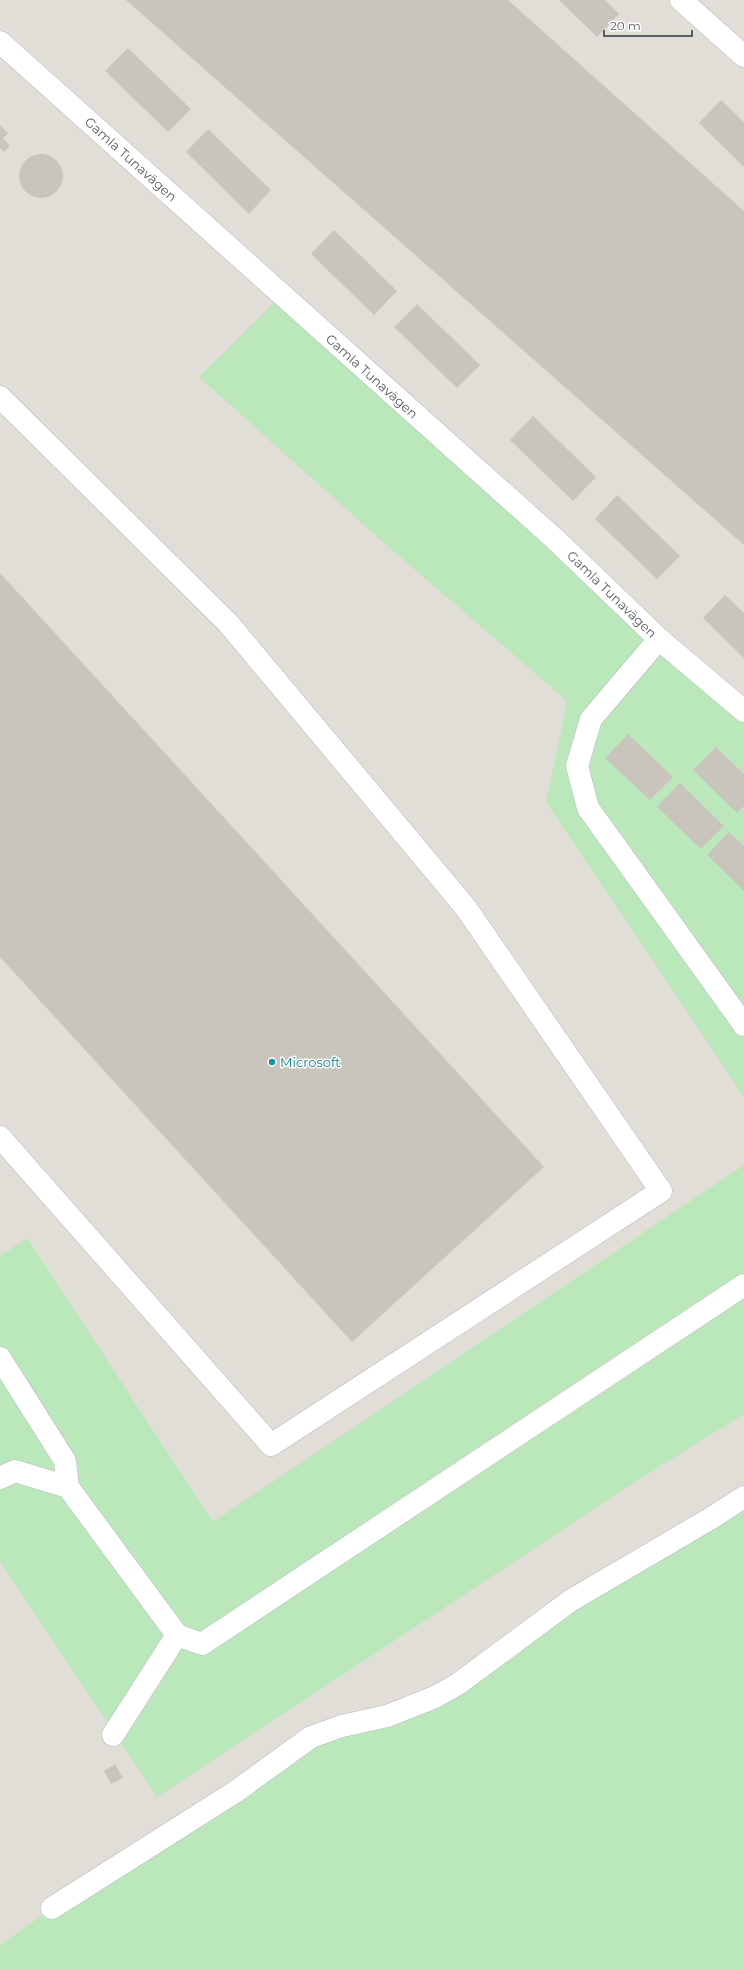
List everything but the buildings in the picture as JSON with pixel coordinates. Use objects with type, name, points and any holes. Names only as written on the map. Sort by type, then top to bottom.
[{"type":"lane","points":[[681,0],[744,56]]},
{"type":"lane","name":"Gamla Tunavägen","points":[[0,42],[557,541],[659,639],[744,711]]},
{"type":"lane","points":[[0,397],[228,623],[466,908],[661,1192],[271,1445],[0,1137]]},
{"type":"lane","points":[[659,639],[591,719],[577,766],[588,808],[744,1025]]},
{"type":"lane","points":[[0,1358],[65,1461],[68,1487],[177,1635],[202,1644],[744,1285]]},
{"type":"lane","points":[[0,1478],[15,1471],[68,1487]]},
{"type":"lane","points":[[52,1908],[235,1792],[311,1737],[342,1726],[387,1716],[435,1697],[458,1684],[570,1601],[713,1517],[744,1497]]},
{"type":"lane","points":[[113,1735],[177,1635]]},
{"type":"shaded area","points":[[0,0],[744,0],[744,1497],[507,1647],[52,1908],[0,1945]]},
{"type":"green space","points":[[282,295],[744,711],[744,1097],[546,802],[567,701],[385,544],[199,377]]},
{"type":"green space","points":[[744,1165],[744,1414],[646,1475],[157,1797],[0,1562],[0,1256],[27,1238],[213,1522]]},
{"type":"green space","points":[[744,1497],[744,1969],[0,1969],[0,1945],[52,1908],[290,1752],[387,1716]]},
{"type":"place","name":"Microsoft","points":[[272,1062]]}]
